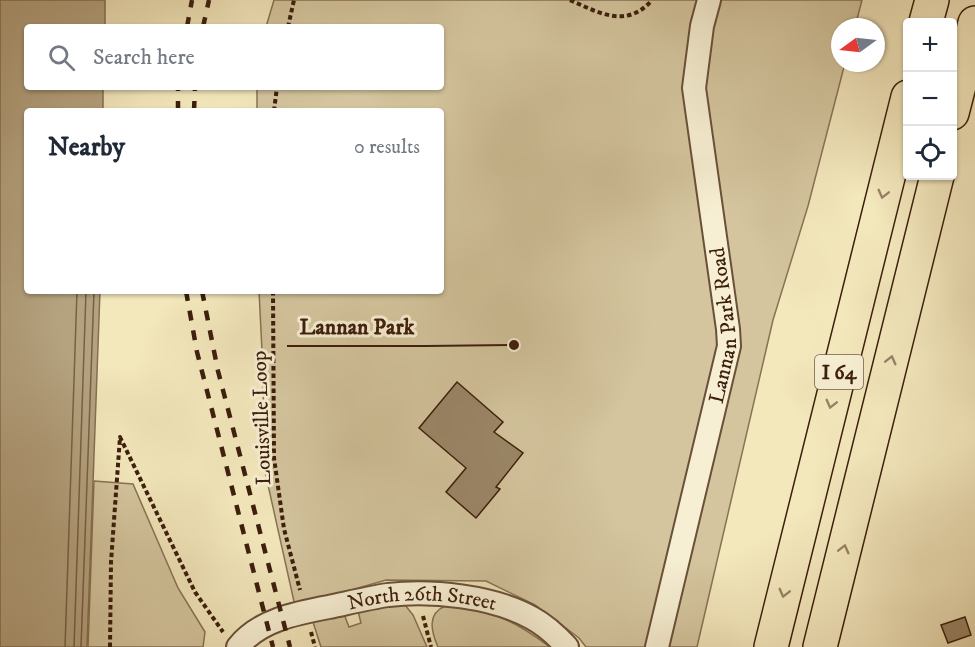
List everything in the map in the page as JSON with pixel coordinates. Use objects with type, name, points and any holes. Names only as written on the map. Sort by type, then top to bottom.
[{"type":"highway","points":[[927,18],[932,0]]},
{"type":"highway","points":[[957,93],[975,23]]},
{"type":"highway","name":"I 64","points":[[771,647],[903,117]]},
{"type":"highway","name":"I 64","points":[[820,647],[936,180]]},
{"type":"street","name":"Lannan Park Road","points":[[657,647],[729,346],[694,88],[702,26],[709,0]]},
{"type":"street","name":"North 26th Street","points":[[233,642],[267,625],[306,612],[388,595],[430,594],[464,597],[501,605],[532,618],[558,637],[567,647]]},
{"type":"path","points":[[289,24],[294,0]]},
{"type":"path","points":[[570,0],[600,13],[621,17],[633,16],[652,0]]},
{"type":"path","points":[[274,108],[277,90]]},
{"type":"path","name":"Louisville Loop","points":[[273,294],[274,458],[284,530],[315,647]]},
{"type":"path","points":[[110,647],[111,562],[120,437],[195,591],[233,642]]},
{"type":"path","points":[[421,608],[431,647]]},
{"type":"shaded area","points":[[274,0],[862,0],[857,18],[831,18],[831,72],[843,72],[808,206],[773,320],[697,647],[586,647],[579,638],[535,605],[486,581],[386,580],[295,606],[264,467],[259,294],[444,294],[444,108],[257,108],[257,90],[444,90],[444,24],[267,24]]},
{"type":"shaded area","points":[[94,481],[133,484],[178,588],[205,632],[203,647],[88,647]]},
{"type":"shaded area","points":[[387,604],[405,605],[413,615],[427,647],[321,647],[313,622],[344,614],[349,627],[361,623],[358,611]]},
{"type":"shaded area","points":[[445,606],[476,610],[501,618],[524,629],[550,647],[438,647],[432,629],[433,618],[439,609]]},
{"type":"water","points":[[0,0],[105,0],[105,24],[24,24],[24,90],[103,90],[103,108],[24,108],[24,294],[100,294],[87,647],[0,647]]},
{"type":"building","points":[[457,382],[503,422],[494,432],[523,453],[496,487],[500,489],[476,518],[446,492],[466,468],[419,428]]},
{"type":"building","points":[[965,617],[971,635],[948,643],[941,625]]},
{"type":"railway","points":[[188,24],[192,0]]},
{"type":"railway","points":[[204,24],[209,0]]},
{"type":"railway","points":[[178,90],[178,108]]},
{"type":"railway","points":[[194,108],[195,90]]},
{"type":"railway","points":[[187,294],[197,352],[273,647]]},
{"type":"railway","points":[[203,294],[218,371],[290,647]]},
{"type":"place","name":"Lannan Park","points":[[514,345]]}]
